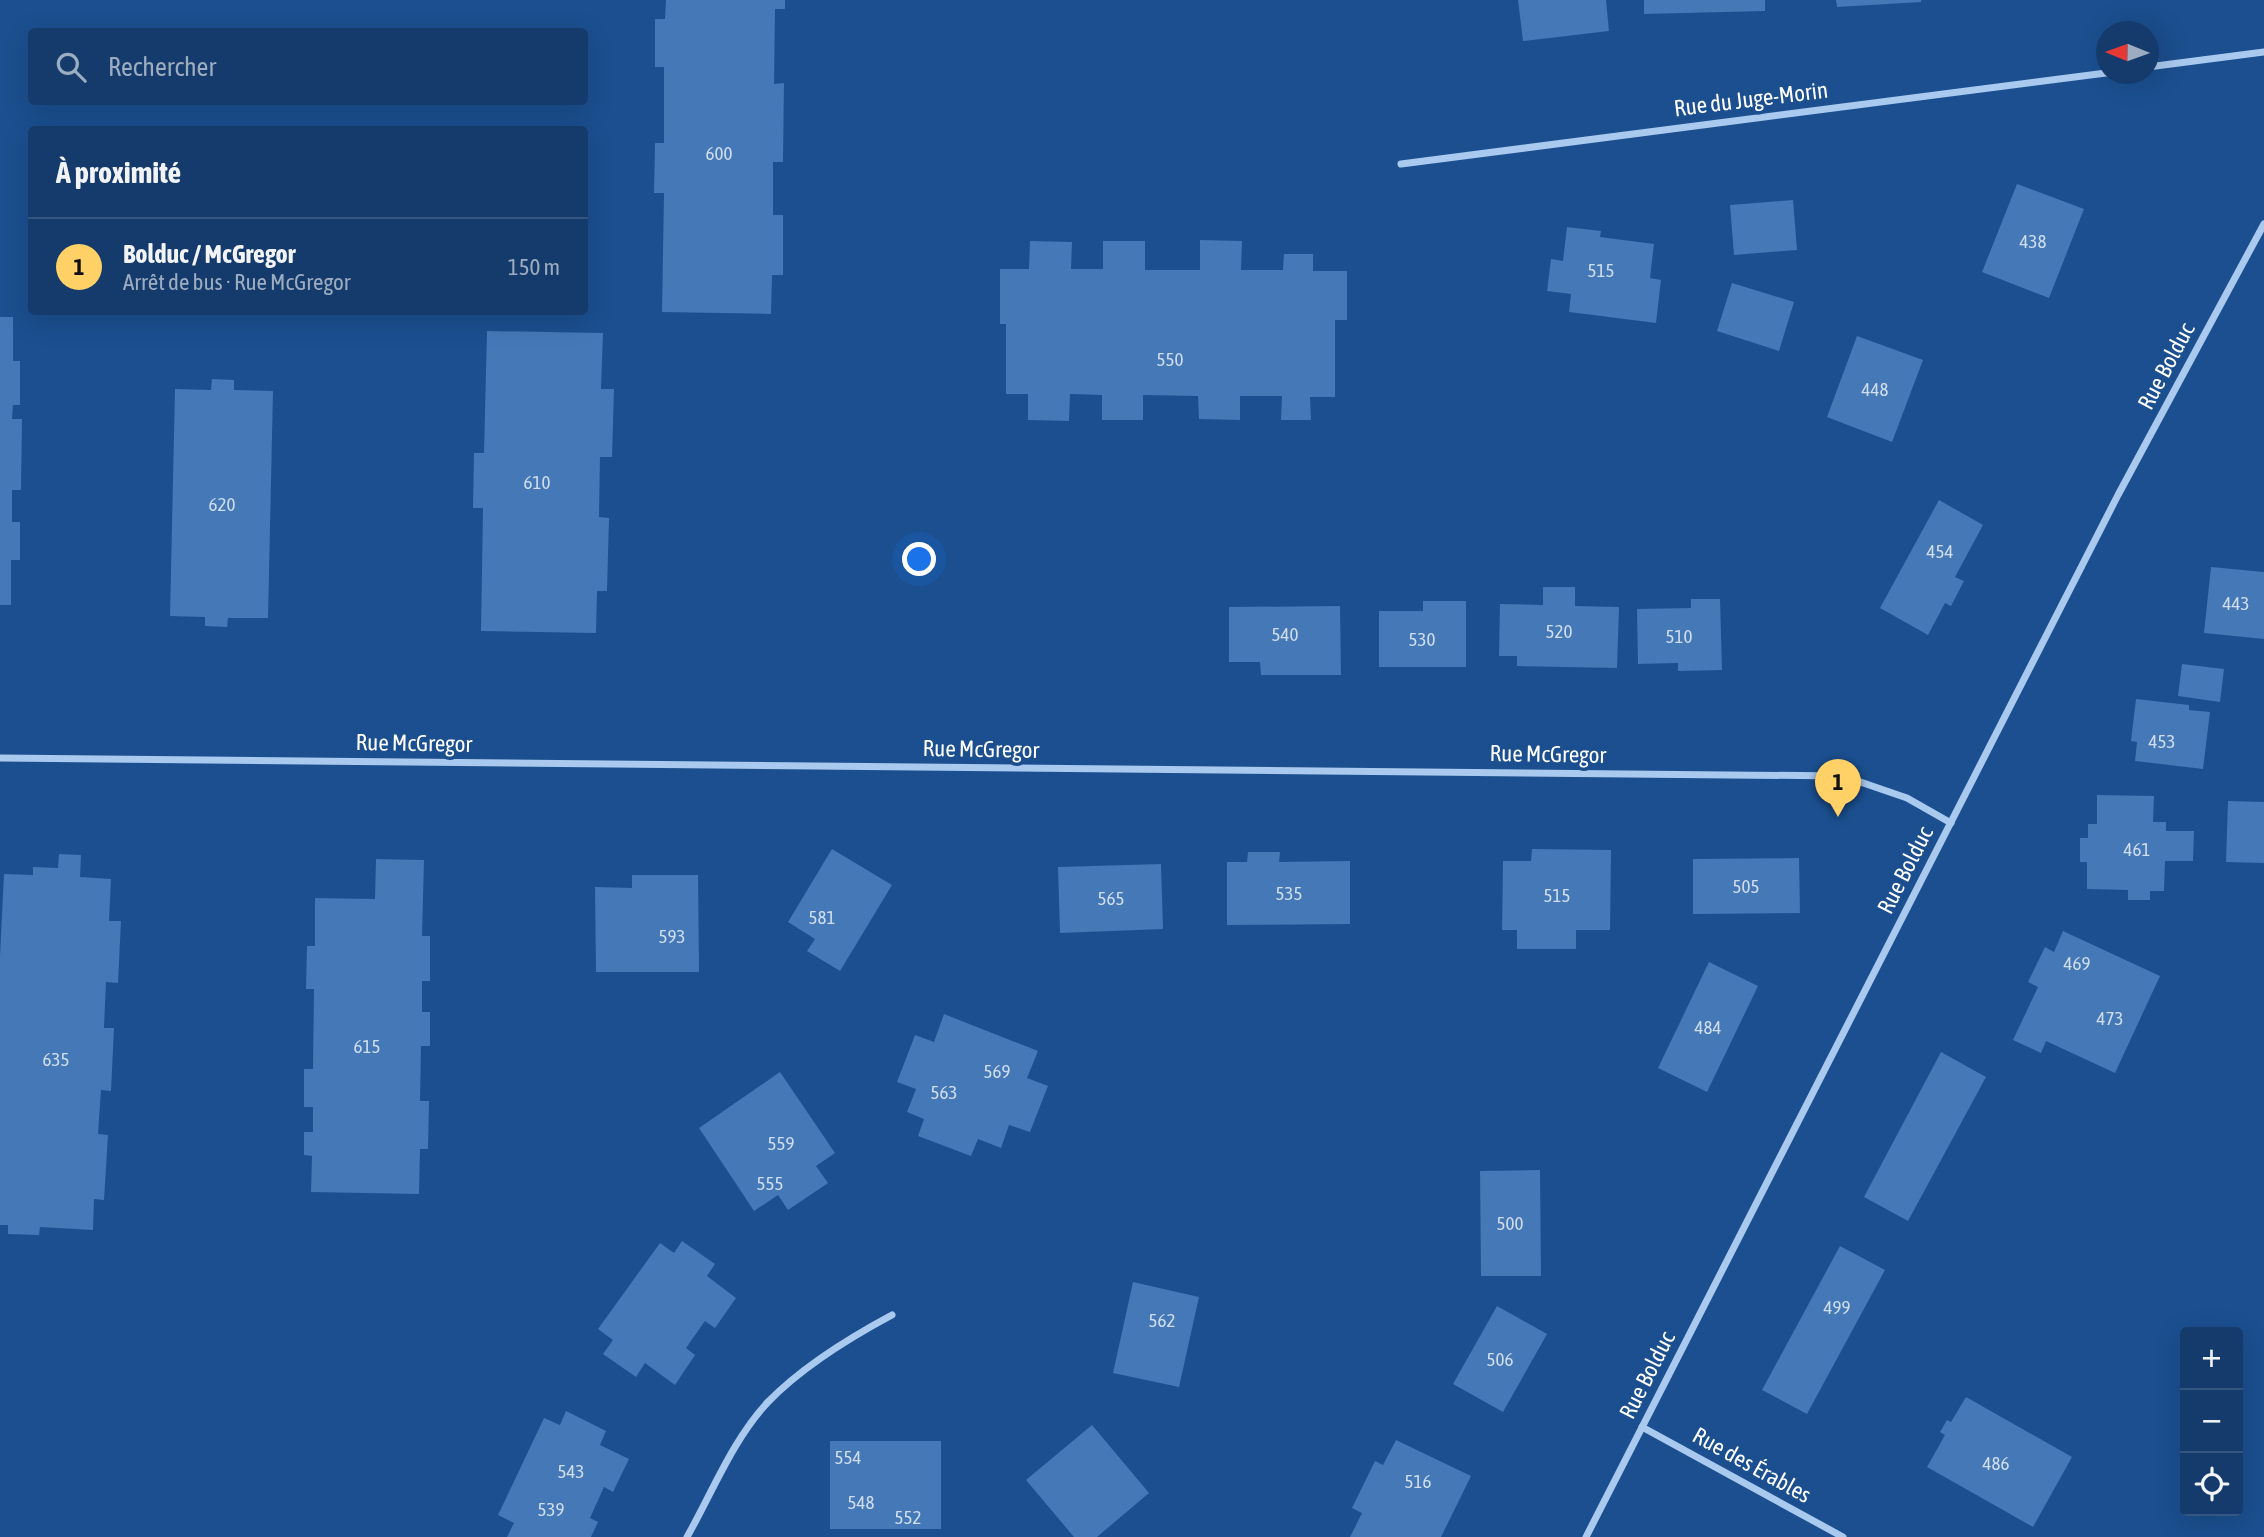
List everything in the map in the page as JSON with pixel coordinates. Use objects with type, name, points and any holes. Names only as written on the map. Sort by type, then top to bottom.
[{"type":"street","points":[[2159,66],[2264,52]]},
{"type":"street","name":"Rue du Juge-Morin","points":[[1401,164],[2096,74]]},
{"type":"street","name":"Rue Bolduc","points":[[1586,1537],[2118,495],[2264,224]]},
{"type":"street","name":"Rue McGregor","points":[[0,758],[1843,776],[1907,798],[1951,823]]},
{"type":"street","points":[[687,1537],[749,1426],[768,1402],[802,1372],[892,1315]]},
{"type":"street","name":"Rue des Érables","points":[[1642,1427],[1843,1537]]},
{"type":"building","points":[[666,0],[785,0],[785,9],[775,9],[774,84],[784,83],[783,162],[773,162],[773,215],[783,215],[783,275],[772,275],[771,314],[662,312],[664,193],[654,193],[655,143],[664,143],[664,67],[655,67],[655,19],[665,19]]},
{"type":"building","points":[[1518,0],[1606,0],[1609,31],[1523,41]]},
{"type":"building","points":[[1644,0],[1765,0],[1765,11],[1644,14]]},
{"type":"building","points":[[1836,0],[1921,0],[1921,2],[1837,7]]},
{"type":"building","points":[[2017,184],[2084,209],[2049,298],[1982,272]]},
{"type":"building","points":[[1793,200],[1797,250],[1734,255],[1730,205]]},
{"type":"building","points":[[1567,227],[1601,231],[1600,237],[1654,244],[1650,278],[1661,280],[1656,323],[1569,312],[1571,294],[1547,291],[1551,259],[1563,261]]},
{"type":"building","points":[[1200,240],[1242,241],[1241,270],[1283,270],[1284,254],[1313,254],[1313,271],[1347,271],[1347,320],[1335,320],[1335,397],[1310,397],[1311,420],[1281,420],[1282,396],[1240,396],[1240,420],[1199,419],[1198,396],[1143,395],[1143,420],[1102,420],[1102,395],[1070,394],[1069,421],[1028,420],[1028,394],[1006,394],[1006,324],[1000,324],[1000,269],[1029,269],[1030,241],[1072,242],[1071,269],[1103,269],[1103,241],[1145,241],[1145,270],[1200,270]]},
{"type":"building","points":[[1732,283],[1794,302],[1779,351],[1717,331]]},
{"type":"building","points":[[0,317],[13,317],[13,361],[20,361],[20,405],[13,405],[12,419],[22,419],[21,490],[12,490],[12,522],[20,522],[20,560],[11,560],[11,605],[0,605]]},
{"type":"building","points":[[487,331],[603,333],[601,389],[614,389],[612,457],[600,457],[599,517],[609,518],[607,591],[597,591],[596,633],[481,631],[483,508],[473,508],[474,453],[484,453]]},
{"type":"building","points":[[1857,336],[1923,360],[1892,442],[1827,417]]},
{"type":"building","points":[[212,379],[234,380],[234,390],[273,391],[268,618],[228,618],[227,627],[205,626],[205,617],[170,616],[175,389],[211,390]]},
{"type":"building","points":[[1939,500],[1983,525],[1955,577],[1964,581],[1951,606],[1945,603],[1928,635],[1880,608]]},
{"type":"building","points":[[2211,567],[2264,572],[2264,639],[2204,633]]},
{"type":"building","points":[[1543,587],[1575,587],[1575,606],[1619,607],[1617,668],[1517,666],[1517,656],[1499,656],[1500,604],[1543,605]]},
{"type":"building","points":[[1691,599],[1720,599],[1722,670],[1678,671],[1678,663],[1638,664],[1637,609],[1691,608]]},
{"type":"building","points":[[1423,601],[1466,601],[1466,667],[1379,667],[1379,611],[1423,611]]},
{"type":"building","points":[[1340,606],[1341,675],[1261,675],[1260,662],[1229,662],[1229,607]]},
{"type":"building","points":[[2182,664],[2224,669],[2220,702],[2178,696]]},
{"type":"building","points":[[2136,699],[2189,705],[2189,710],[2210,712],[2203,769],[2135,761],[2137,742],[2131,741]]},
{"type":"building","points":[[2097,795],[2154,796],[2153,822],[2166,822],[2166,831],[2194,831],[2193,861],[2165,861],[2164,891],[2150,891],[2150,900],[2128,900],[2128,890],[2087,889],[2087,862],[2080,862],[2080,838],[2088,838],[2088,824],[2097,824]]},
{"type":"building","points":[[2228,801],[2264,802],[2264,863],[2226,862]]},
{"type":"building","points":[[832,849],[892,885],[840,971],[807,951],[815,939],[788,922]]},
{"type":"building","points":[[1532,849],[1611,850],[1610,930],[1576,930],[1576,949],[1517,949],[1517,930],[1502,930],[1503,861],[1531,861]]},
{"type":"building","points":[[1248,852],[1280,852],[1279,862],[1350,861],[1350,924],[1227,925],[1227,862],[1247,862]]},
{"type":"building","points":[[59,854],[81,855],[80,877],[111,879],[109,921],[121,921],[118,983],[106,982],[104,1028],[114,1028],[111,1091],[101,1090],[98,1134],[108,1135],[104,1200],[94,1199],[93,1230],[40,1227],[39,1235],[8,1234],[8,1225],[0,1225],[0,956],[4,874],[33,875],[33,867],[58,868]]},
{"type":"building","points":[[1799,858],[1800,913],[1693,914],[1693,859]]},
{"type":"building","points":[[376,859],[424,860],[422,936],[430,936],[430,981],[422,981],[422,1012],[430,1012],[430,1046],[421,1046],[420,1101],[429,1101],[428,1149],[420,1149],[419,1194],[311,1192],[312,1156],[304,1155],[304,1132],[313,1132],[313,1107],[304,1107],[304,1069],[313,1069],[314,989],[306,989],[307,946],[315,946],[315,898],[375,899]]},
{"type":"building","points":[[1161,864],[1163,929],[1060,933],[1058,867]]},
{"type":"building","points":[[632,875],[698,875],[699,972],[596,972],[595,887],[632,888]]},
{"type":"building","points":[[2063,931],[2160,976],[2115,1073],[2046,1041],[2041,1053],[2013,1040],[2038,987],[2028,982],[2045,947],[2054,952]]},
{"type":"building","points":[[1709,962],[1758,986],[1707,1092],[1658,1068]]},
{"type":"building","points":[[944,1014],[1038,1051],[1027,1078],[1048,1086],[1030,1132],[1009,1125],[1001,1148],[978,1139],[971,1156],[918,1136],[924,1119],[907,1112],[916,1089],[897,1082],[915,1035],[934,1042]]},
{"type":"building","points":[[1941,1052],[1986,1077],[1908,1221],[1864,1197]]},
{"type":"building","points":[[780,1072],[835,1153],[816,1166],[828,1183],[788,1210],[778,1195],[754,1211],[699,1128]]},
{"type":"building","points":[[1540,1170],[1541,1276],[1481,1276],[1480,1171]]},
{"type":"building","points":[[682,1241],[715,1264],[707,1276],[736,1298],[715,1328],[705,1321],[686,1348],[695,1355],[675,1385],[645,1363],[636,1377],[603,1354],[613,1340],[598,1329],[660,1243],[674,1253]]},
{"type":"building","points":[[1840,1246],[1885,1270],[1807,1414],[1762,1390]]},
{"type":"building","points":[[1133,1282],[1199,1297],[1179,1387],[1113,1373]]},
{"type":"building","points":[[1497,1306],[1547,1334],[1503,1412],[1453,1384]]},
{"type":"building","points":[[1966,1397],[2072,1457],[2033,1527],[1927,1467],[1945,1435],[1940,1432],[1947,1420],[1951,1422]]},
{"type":"building","points":[[566,1411],[606,1431],[600,1445],[629,1459],[613,1492],[604,1487],[590,1518],[598,1522],[591,1537],[507,1537],[514,1523],[498,1515],[544,1418],[560,1425]]},
{"type":"building","points":[[1092,1425],[1149,1493],[1097,1537],[1074,1537],[1026,1480]]},
{"type":"building","points":[[1396,1440],[1471,1476],[1441,1537],[1350,1537],[1362,1513],[1352,1508],[1375,1461],[1383,1465]]},
{"type":"building","points":[[830,1441],[941,1441],[941,1529],[830,1529]]},
{"type":"place","name":"Bolduc / McGregor","points":[[1838,817]]}]
